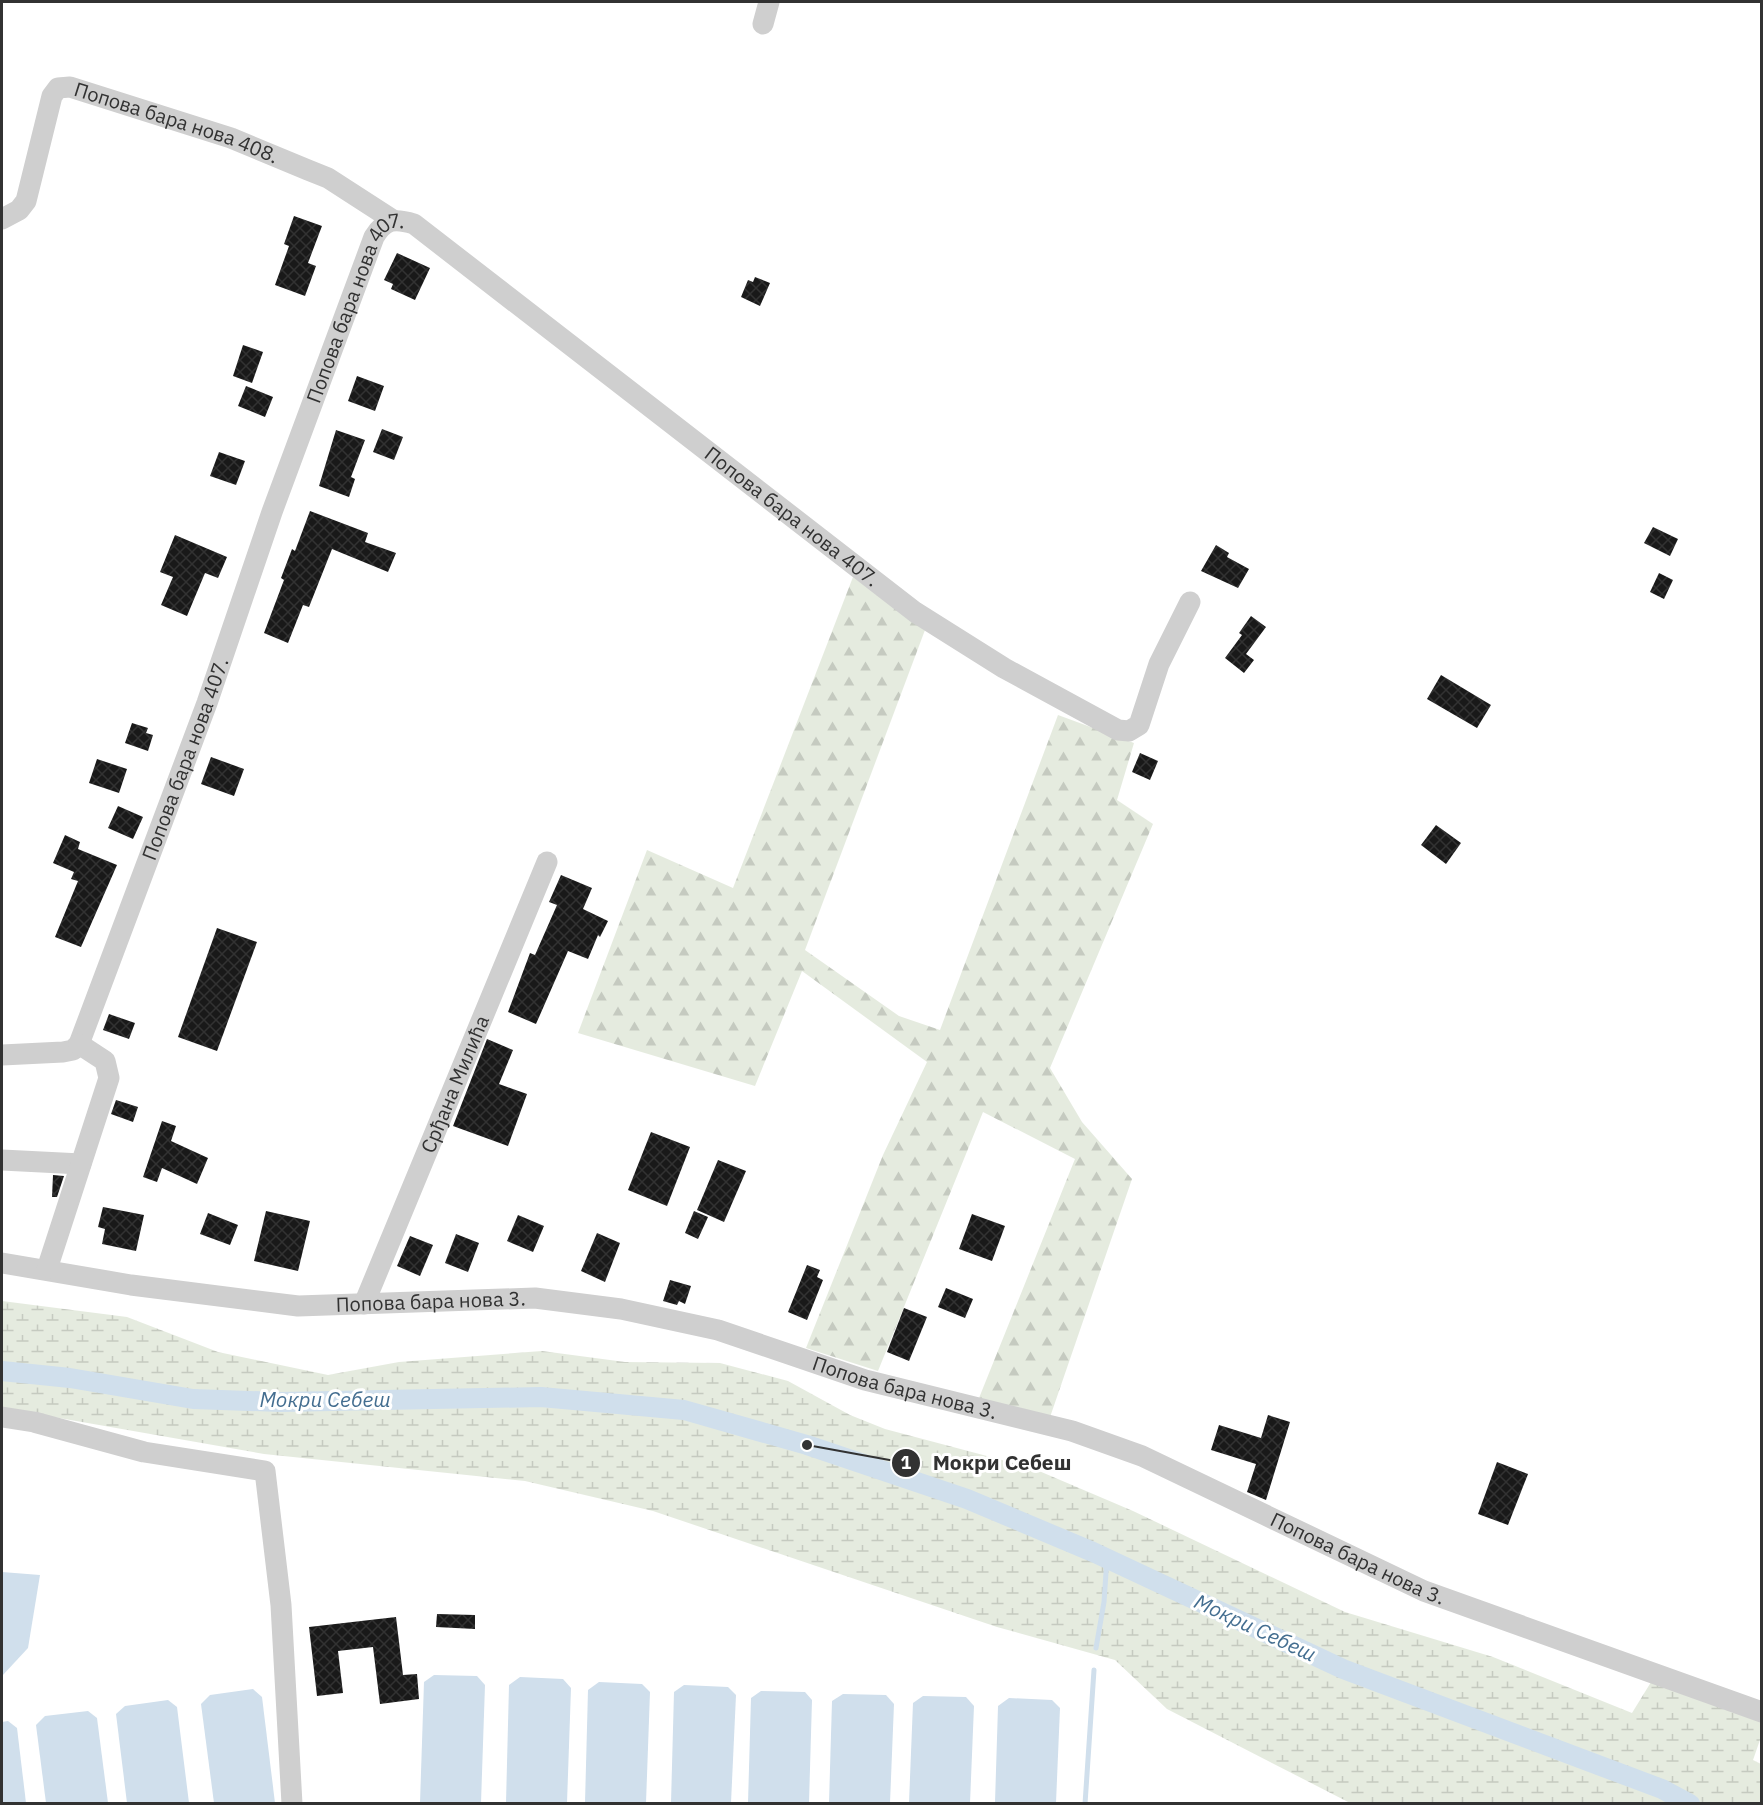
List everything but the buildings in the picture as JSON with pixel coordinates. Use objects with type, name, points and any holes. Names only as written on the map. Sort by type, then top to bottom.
[{"type":"street","points":[[763,24],[768,2]]},
{"type":"street","name":"Попова бара нова 408.","points":[[2,219],[19,210],[26,201],[52,96],[58,88],[70,87],[231,138],[318,174],[393,219]]},
{"type":"street","name":"Попова бара нова 407.","points":[[79,1044],[207,703],[272,512],[374,237],[382,225],[393,219],[414,225],[521,305],[915,612],[1004,668],[1107,724],[1129,731],[1139,725],[1159,664],[1190,602]]},
{"type":"street","name":"Срђана Милића","points":[[364,1304],[547,862]]},
{"type":"street","points":[[2,1054],[63,1052],[73,1050],[79,1044],[105,1061],[110,1078],[46,1269]]},
{"type":"street","points":[[2,1160],[81,1164]]},
{"type":"street","name":"Попова бара нова 3.","points":[[2,1263],[132,1285],[298,1306],[535,1298],[621,1308],[718,1330],[865,1380],[1072,1431],[1142,1456],[1424,1591],[1761,1712]]},
{"type":"street","points":[[2,1417],[34,1422],[144,1452],[265,1471],[281,1605],[292,1803]]},
{"type":"green space","points":[[853,577],[925,630],[805,950],[899,1016],[940,1030],[1058,715],[1134,743],[1117,800],[1153,824],[1050,1068],[1082,1122],[1132,1179],[1049,1420],[979,1398],[1075,1159],[983,1112],[878,1371],[806,1348],[883,1155],[927,1062],[802,971],[755,1086],[578,1033],[647,850],[733,888]]},
{"type":"green space","points":[[2,1301],[127,1317],[218,1352],[328,1375],[399,1362],[542,1351],[625,1362],[720,1363],[788,1381],[850,1415],[885,1429],[1032,1468],[1133,1511],[1345,1612],[1493,1657],[1632,1713],[1656,1674],[1761,1712],[1761,1737],[1753,1760],[1761,1764],[1761,1803],[1350,1803],[1167,1709],[1115,1660],[997,1627],[653,1511],[525,1481],[264,1454],[2,1408]]},
{"type":"water","points":[[2,1572],[40,1575],[28,1648],[2,1676]]},
{"type":"water","points":[[434,1675],[477,1676],[485,1685],[481,1803],[420,1803],[424,1682]]},
{"type":"water","points":[[520,1677],[563,1679],[571,1688],[567,1803],[506,1803],[509,1685]]},
{"type":"water","points":[[599,1682],[642,1684],[650,1692],[646,1803],[585,1803],[588,1690]]},
{"type":"water","points":[[684,1685],[728,1687],[736,1695],[731,1803],[671,1803],[674,1692]]},
{"type":"water","points":[[253,1689],[262,1697],[275,1803],[214,1803],[201,1704],[210,1695]]},
{"type":"water","points":[[761,1691],[805,1692],[812,1700],[809,1803],[748,1803],[751,1698]]},
{"type":"water","points":[[843,1694],[886,1695],[894,1704],[890,1803],[829,1803],[832,1701]]},
{"type":"water","points":[[923,1696],[966,1697],[974,1706],[970,1803],[909,1803],[913,1703]]},
{"type":"water","points":[[1009,1698],[1052,1700],[1060,1708],[1056,1803],[995,1803],[998,1706]]},
{"type":"water","points":[[168,1700],[177,1707],[189,1803],[127,1803],[116,1714],[125,1706]]},
{"type":"water","points":[[88,1711],[97,1718],[108,1803],[46,1803],[36,1725],[45,1716]]},
{"type":"water","points":[[8,1721],[17,1728],[26,1803],[2,1803],[2,1722]]},
{"type":"waterway","name":"Мокри Себеш","points":[[2,1371],[70,1378],[193,1399],[281,1402],[541,1397],[684,1410],[807,1445],[967,1499],[1093,1552],[1343,1669],[1662,1789],[1690,1804]]},
{"type":"waterway","points":[[1096,1648],[1104,1602],[1107,1558]]},
{"type":"waterway","points":[[1085,1804],[1094,1670]]},
{"type":"place","name":"Мокри Себеш","points":[[807,1445]]}]
